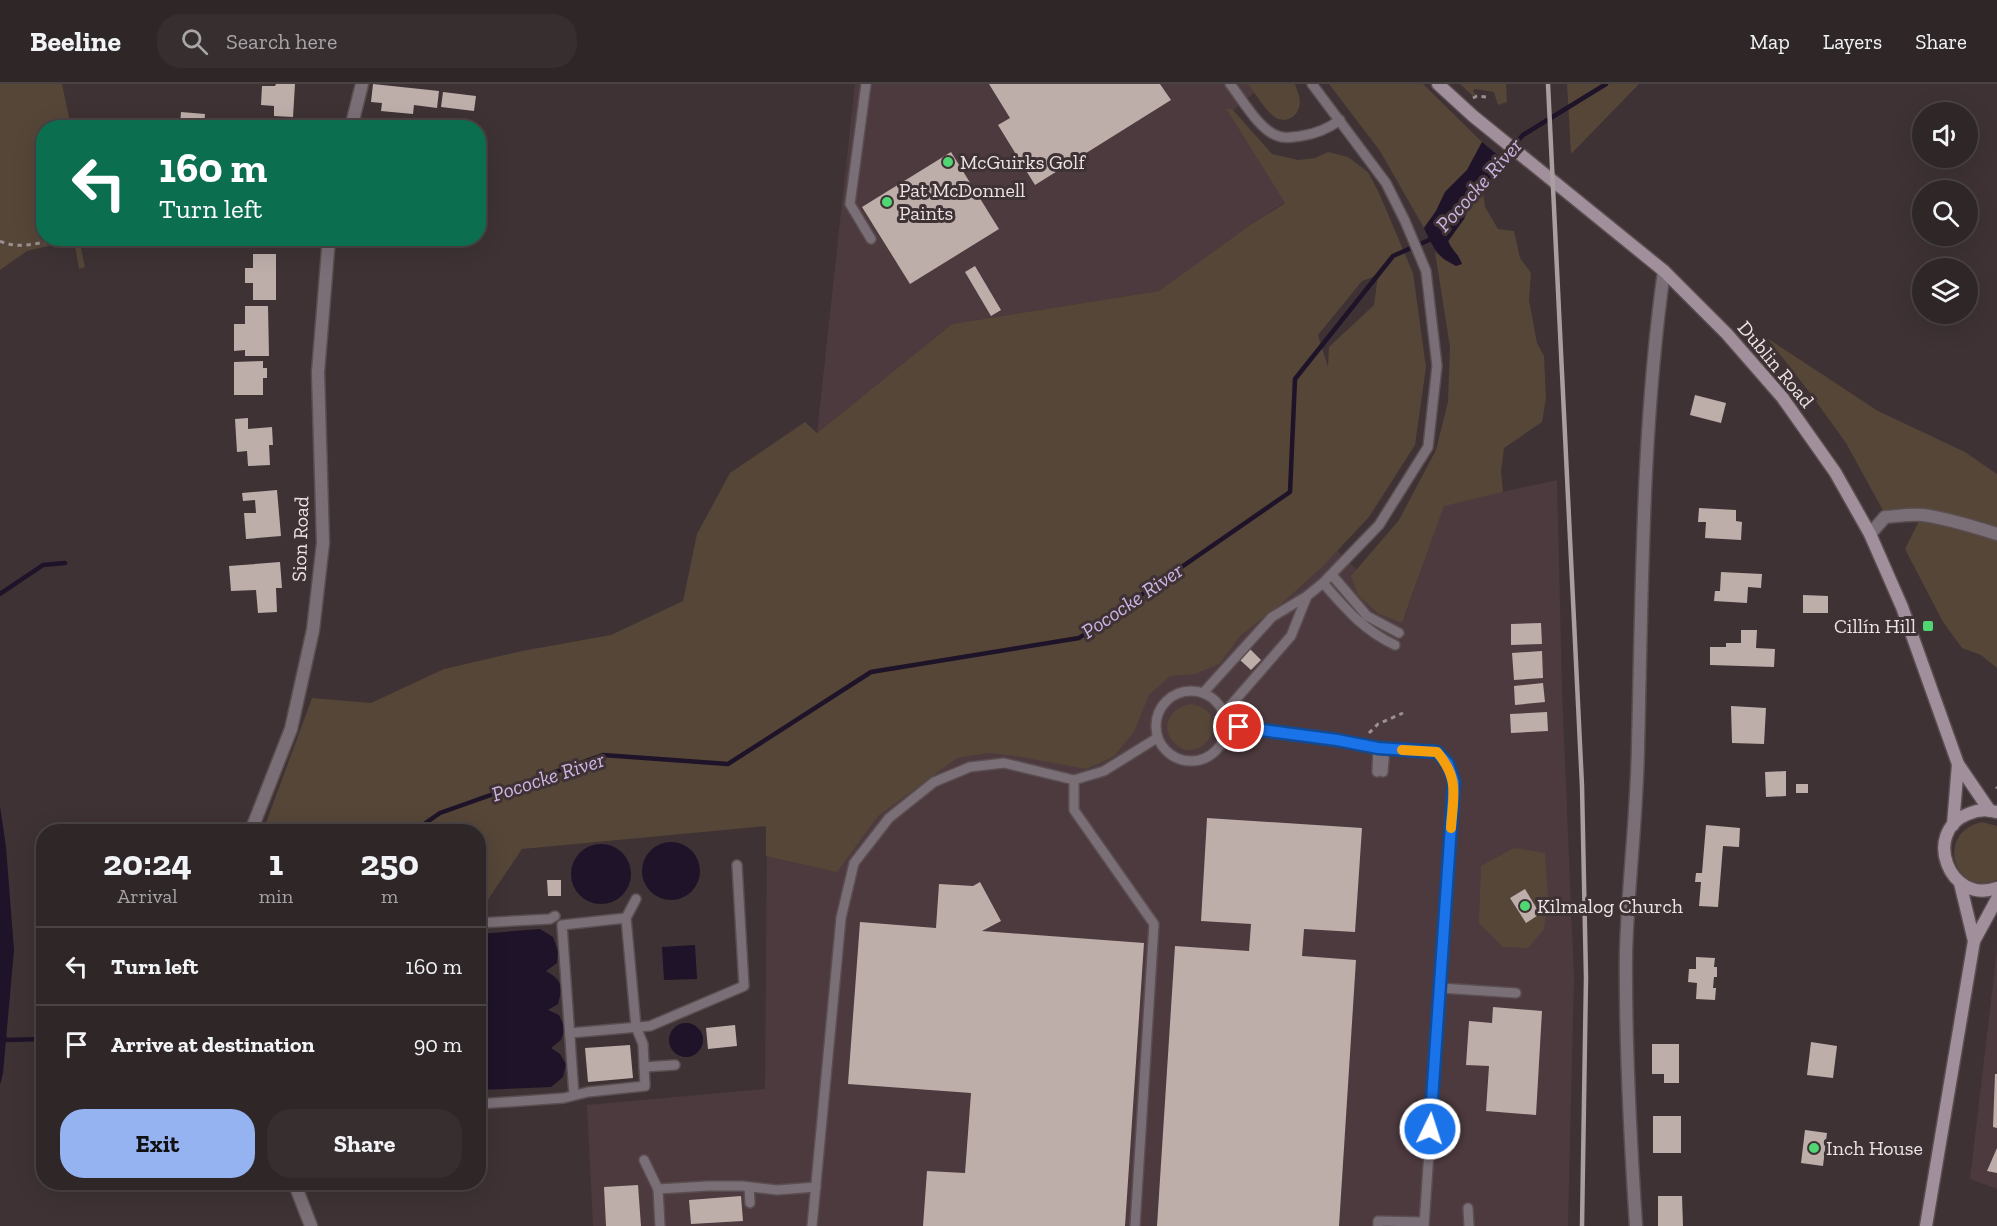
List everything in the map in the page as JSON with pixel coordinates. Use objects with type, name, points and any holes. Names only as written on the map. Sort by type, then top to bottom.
[{"type":"main road","name":"Dublin Road","points":[[1438,84],[1473,116],[1664,271],[1727,334],[1782,397],[1835,472],[1870,534],[1902,608],[1958,764]]},
{"type":"main road","points":[[1958,764],[1994,812]]},
{"type":"main road","points":[[1953,825],[1958,764]]},
{"type":"main road","points":[[1994,812],[1976,811],[1963,816],[1946,836],[1944,855],[1951,874],[1960,883],[1982,891],[1997,888]]},
{"type":"main road","points":[[1960,883],[1974,941]]},
{"type":"main road","points":[[1926,1226],[1974,941],[1997,899]]},
{"type":"street","points":[[353,120],[362,84]]},
{"type":"street","name":"Sion Road","points":[[253,824],[291,729],[313,630],[323,543],[318,372],[328,246]]},
{"type":"street","points":[[1636,1226],[1627,1095],[1626,952],[1638,749],[1643,548],[1655,331],[1664,271]]},
{"type":"street","points":[[1870,534],[1885,517],[1912,515],[1925,515],[1997,534]]},
{"type":"street","points":[[297,1190],[311,1226]]},
{"type":"lane","points":[[866,84],[850,204],[871,239]]},
{"type":"lane","points":[[1230,84],[1262,125],[1279,137],[1308,135],[1334,125],[1340,120]]},
{"type":"lane","points":[[1203,693],[1272,617],[1307,596],[1323,583],[1379,525],[1428,447],[1437,366],[1426,271],[1386,183],[1312,84]]},
{"type":"lane","points":[[1332,575],[1367,616],[1399,633]]},
{"type":"lane","points":[[1323,583],[1361,624],[1376,636],[1395,645]]},
{"type":"lane","points":[[1224,713],[1291,636],[1307,596]]},
{"type":"lane","points":[[1192,690],[1203,693],[1212,697],[1224,713],[1226,731],[1222,742],[1216,751],[1206,758],[1195,761],[1172,756],[1157,738],[1155,727],[1157,715],[1162,705],[1170,697],[1192,690]]},
{"type":"lane","points":[[1226,731],[1248,727],[1382,748],[1437,752],[1448,764],[1454,782],[1424,1224],[1378,1221],[1378,1226]]},
{"type":"lane","points":[[812,1226],[841,918],[854,863],[889,818],[934,782],[970,767],[1004,763],[1074,780],[1104,771],[1157,738]]},
{"type":"lane","points":[[1380,772],[1382,748]]},
{"type":"lane","points":[[1074,780],[1074,810],[1154,924],[1135,1226]]},
{"type":"lane","points":[[570,1033],[650,1026],[744,986],[737,865]]},
{"type":"lane","points":[[486,1103],[564,1098],[588,1092],[645,1086],[643,1044],[636,1027],[626,918],[636,899]]},
{"type":"lane","points":[[486,923],[550,919],[555,911],[562,926],[574,1095]]},
{"type":"lane","points":[[562,926],[626,918]]},
{"type":"lane","points":[[1440,988],[1516,993]]},
{"type":"lane","points":[[644,1067],[675,1065]]},
{"type":"lane","points":[[644,1160],[658,1189],[660,1226]]},
{"type":"lane","points":[[708,1176],[708,1186]]},
{"type":"lane","points":[[658,1189],[708,1186],[777,1190],[816,1187]]},
{"type":"lane","points":[[749,1187],[750,1203]]},
{"type":"lane","points":[[1468,1208],[1469,1226]]},
{"type":"path","points":[[1475,97],[1486,97]]},
{"type":"path","points":[[0,241],[9,245],[36,243]]},
{"type":"path","points":[[24,245],[25,251]]},
{"type":"path","points":[[1367,737],[1378,724],[1403,713]]},
{"type":"shaded area","points":[[0,84],[62,84],[70,120],[36,120],[36,246],[48,246],[27,251],[0,270]]},
{"type":"shaded area","points":[[855,84],[1248,84],[1255,92],[1230,113],[1285,202],[1159,291],[952,324],[817,433]]},
{"type":"shaded area","points":[[1248,84],[1295,84],[1300,100],[1298,111],[1289,119],[1276,118]]},
{"type":"shaded area","points":[[1329,84],[1423,84],[1482,142],[1467,170],[1445,192],[1424,228],[1380,151]]},
{"type":"shaded area","points":[[1460,84],[1506,84],[1507,102],[1498,105],[1494,92],[1475,89],[1473,91],[1476,95],[1473,96]]},
{"type":"shaded area","points":[[1567,84],[1639,84],[1571,154]]},
{"type":"shaded area","points":[[1226,108],[1233,110],[1272,154],[1298,160],[1315,158],[1328,152],[1348,157],[1368,172],[1413,273],[1426,367],[1415,445],[1369,517],[1321,568],[1240,636],[1219,664],[1195,674],[1170,676],[1149,695],[1134,732],[1113,757],[1086,769],[988,753],[957,758],[878,816],[837,872],[766,856],[766,826],[522,849],[486,903],[486,824],[266,824],[312,698],[371,703],[444,669],[522,651],[611,635],[683,601],[697,534],[730,473],[805,422],[817,433],[952,324],[1159,291],[1250,225],[1285,203]],"holes":[[[1378,275],[1374,305],[1329,347],[1328,367],[1318,335],[1362,281]]]},
{"type":"shaded area","points":[[1483,193],[1485,207],[1498,229],[1514,231],[1520,258],[1531,273],[1529,300],[1537,343],[1544,356],[1546,398],[1542,422],[1504,448],[1501,471],[1503,492],[1444,506],[1402,623],[1379,614],[1358,595],[1351,576],[1399,520],[1436,450],[1448,402],[1450,347],[1435,252],[1446,261],[1459,256],[1448,242],[1464,219],[1472,199]]},
{"type":"shaded area","points":[[75,246],[80,246],[85,267],[79,269]]},
{"type":"shaded area","points":[[1767,338],[1878,411],[1965,452],[1997,474],[1997,668],[1981,655],[1962,648],[1943,622],[1905,549],[1919,521],[1886,516],[1846,443]]},
{"type":"shaded area","points":[[1557,480],[1562,689],[1574,978],[1568,1226],[593,1226],[587,1105],[765,1089],[767,826],[1295,510],[1405,616],[1444,505]]},
{"type":"shaded area","points":[[1191,704],[1205,710],[1212,718],[1213,728],[1209,738],[1202,746],[1193,750],[1182,749],[1172,740],[1167,728],[1174,712]]},
{"type":"shaded area","points":[[1982,822],[1997,826],[1997,880],[1982,883],[1970,880],[1961,872],[1955,861],[1954,850],[1958,838],[1967,828]]},
{"type":"shaded area","points":[[1514,848],[1545,853],[1548,899],[1544,929],[1528,948],[1503,947],[1479,923],[1481,866]]},
{"type":"shaded area","points":[[1997,950],[1997,1189],[1970,1179]]},
{"type":"water","points":[[1482,142],[1506,162],[1497,170],[1483,193],[1472,199],[1464,219],[1448,241],[1462,264],[1456,266],[1444,259],[1436,250],[1424,228],[1445,192],[1467,170]]},
{"type":"water","points":[[0,806],[6,847],[14,950],[0,1085]]},
{"type":"water","points":[[671,842],[682,844],[695,855],[700,871],[698,882],[687,895],[671,900],[660,898],[647,887],[642,871],[644,860],[655,847]]},
{"type":"water","points":[[601,844],[618,849],[626,857],[631,874],[626,891],[618,899],[601,904],[584,899],[576,891],[571,874],[576,857],[584,849]]},
{"type":"water","points":[[540,929],[553,937],[558,951],[557,963],[546,971],[555,977],[561,988],[558,1004],[548,1010],[559,1015],[565,1028],[561,1040],[551,1048],[560,1054],[566,1064],[563,1077],[551,1087],[486,1090],[486,933]]},
{"type":"water","points":[[695,945],[697,979],[664,980],[662,947]]},
{"type":"water","points":[[686,1023],[698,1028],[703,1040],[698,1052],[686,1057],[674,1052],[669,1040],[674,1028]]},
{"type":"building","points":[[276,84],[295,84],[293,117],[274,116],[274,106],[261,105],[262,86],[275,86]]},
{"type":"building","points":[[373,84],[439,91],[437,108],[414,105],[413,114],[381,111],[382,103],[371,102]]},
{"type":"building","points":[[989,84],[1160,84],[1171,100],[1035,185],[998,125],[1010,118]]},
{"type":"building","points":[[443,92],[476,96],[474,111],[441,107]]},
{"type":"building","points":[[181,112],[205,114],[205,120],[180,120]]},
{"type":"building","points":[[951,152],[999,229],[910,284],[862,207]]},
{"type":"building","points":[[253,254],[276,254],[276,300],[253,300],[253,283],[245,283],[245,268],[253,268]]},
{"type":"building","points":[[975,266],[1001,310],[991,316],[965,272]]},
{"type":"building","points":[[245,306],[268,306],[269,356],[245,356],[245,350],[234,351],[234,324],[245,324]]},
{"type":"building","points":[[263,361],[263,368],[267,368],[267,378],[263,378],[263,395],[234,395],[234,362]]},
{"type":"building","points":[[1695,395],[1726,403],[1721,423],[1690,415]]},
{"type":"building","points":[[248,418],[248,429],[272,427],[273,445],[269,445],[270,465],[248,466],[247,451],[237,452],[235,419]]},
{"type":"building","points":[[277,490],[281,536],[246,539],[244,513],[256,513],[255,500],[243,501],[242,493]]},
{"type":"building","points":[[1699,508],[1736,510],[1736,521],[1742,522],[1741,540],[1705,538],[1706,522],[1698,522]]},
{"type":"building","points":[[280,562],[282,588],[276,588],[277,612],[258,613],[256,590],[231,591],[229,566]]},
{"type":"building","points":[[1721,572],[1762,574],[1761,588],[1748,587],[1747,603],[1714,601],[1715,591],[1720,591]]},
{"type":"building","points":[[1803,595],[1828,596],[1828,613],[1803,613]]},
{"type":"building","points":[[1541,623],[1542,644],[1511,645],[1511,624]]},
{"type":"building","points":[[1741,630],[1757,630],[1756,648],[1775,649],[1774,667],[1710,665],[1710,647],[1726,647],[1726,643],[1741,643]]},
{"type":"building","points":[[1250,649],[1261,660],[1251,670],[1240,660]]},
{"type":"building","points":[[1542,651],[1543,678],[1514,680],[1512,653]]},
{"type":"building","points":[[1543,683],[1545,702],[1515,705],[1514,686]]},
{"type":"building","points":[[1731,706],[1766,708],[1764,744],[1732,743]]},
{"type":"building","points":[[1547,712],[1548,731],[1511,733],[1510,714]]},
{"type":"building","points":[[1786,771],[1786,796],[1766,797],[1765,772]]},
{"type":"building","points":[[1796,784],[1808,784],[1808,793],[1796,793]]},
{"type":"building","points":[[1207,818],[1362,828],[1355,932],[1304,929],[1302,956],[1356,960],[1339,1226],[1157,1226],[1175,946],[1249,951],[1251,924],[1201,921]]},
{"type":"building","points":[[1706,825],[1740,828],[1739,847],[1723,846],[1718,907],[1699,906],[1701,882],[1695,882],[1696,873],[1702,873]]},
{"type":"building","points":[[547,880],[561,880],[561,896],[548,896]]},
{"type":"building","points":[[980,882],[1001,921],[982,931],[1144,943],[1125,1226],[923,1226],[927,1171],[965,1173],[971,1093],[848,1084],[860,922],[936,928],[939,884],[973,886]]},
{"type":"building","name":"Kilmalog Church","points":[[1525,889],[1540,914],[1526,923],[1510,898]]},
{"type":"building","points":[[1696,957],[1715,958],[1714,967],[1717,967],[1717,977],[1714,977],[1713,988],[1716,988],[1715,1000],[1696,999],[1697,983],[1688,982],[1689,969],[1696,969]]},
{"type":"building","points":[[1493,1007],[1542,1011],[1536,1115],[1486,1111],[1489,1066],[1466,1065],[1469,1021],[1492,1023]]},
{"type":"building","points":[[735,1025],[737,1046],[708,1049],[706,1028]]},
{"type":"building","points":[[1811,1042],[1837,1046],[1833,1078],[1807,1075]]},
{"type":"building","points":[[1652,1044],[1679,1044],[1679,1083],[1664,1083],[1664,1074],[1652,1074]]},
{"type":"building","points":[[630,1045],[633,1078],[588,1082],[585,1048]]},
{"type":"building","points":[[1995,1074],[1997,1074],[1997,1128],[1993,1127]]},
{"type":"building","points":[[1653,1116],[1681,1116],[1681,1153],[1653,1153]]},
{"type":"building","name":"Inch House","points":[[1805,1130],[1827,1133],[1823,1166],[1801,1163]]},
{"type":"building","points":[[1997,1148],[1997,1173],[1987,1171]]},
{"type":"building","points":[[638,1185],[641,1226],[606,1226],[604,1187]]},
{"type":"building","points":[[741,1196],[743,1221],[691,1224],[689,1200]]},
{"type":"building","points":[[1658,1196],[1682,1196],[1683,1226],[1658,1226]]},
{"type":"waterway","name":"Pococke River","points":[[1499,161],[1523,135],[1606,84]]},
{"type":"waterway","name":"Pococke River","points":[[424,824],[440,813],[603,755],[728,764],[871,672],[1079,638],[1290,492],[1295,379],[1393,256],[1429,240],[1433,234]]},
{"type":"waterway","points":[[0,594],[43,565],[65,563]]},
{"type":"waterway","name":"Pococke River","points":[[0,1033],[6,1040],[36,1039]]},
{"type":"railway","points":[[1548,84],[1582,786],[1586,978],[1582,1226]]},
{"type":"slow traffic","points":[[1402,750],[1437,752],[1448,764],[1454,782],[1451,828]]},
{"type":"place","name":"McGuirks Golf","points":[[948,162]]},
{"type":"place","name":"Pat McDonnell Paints","points":[[887,202]]},
{"type":"place","name":"Cillín Hill","points":[[1928,626]]},
{"type":"place","name":"Kilmalog Church","points":[[1525,906]]},
{"type":"place","name":"Inch House","points":[[1814,1148]]},
{"type":"route","points":[[1239,727],[1378,748],[1437,752],[1448,764],[1454,782],[1430,1129]]}]
